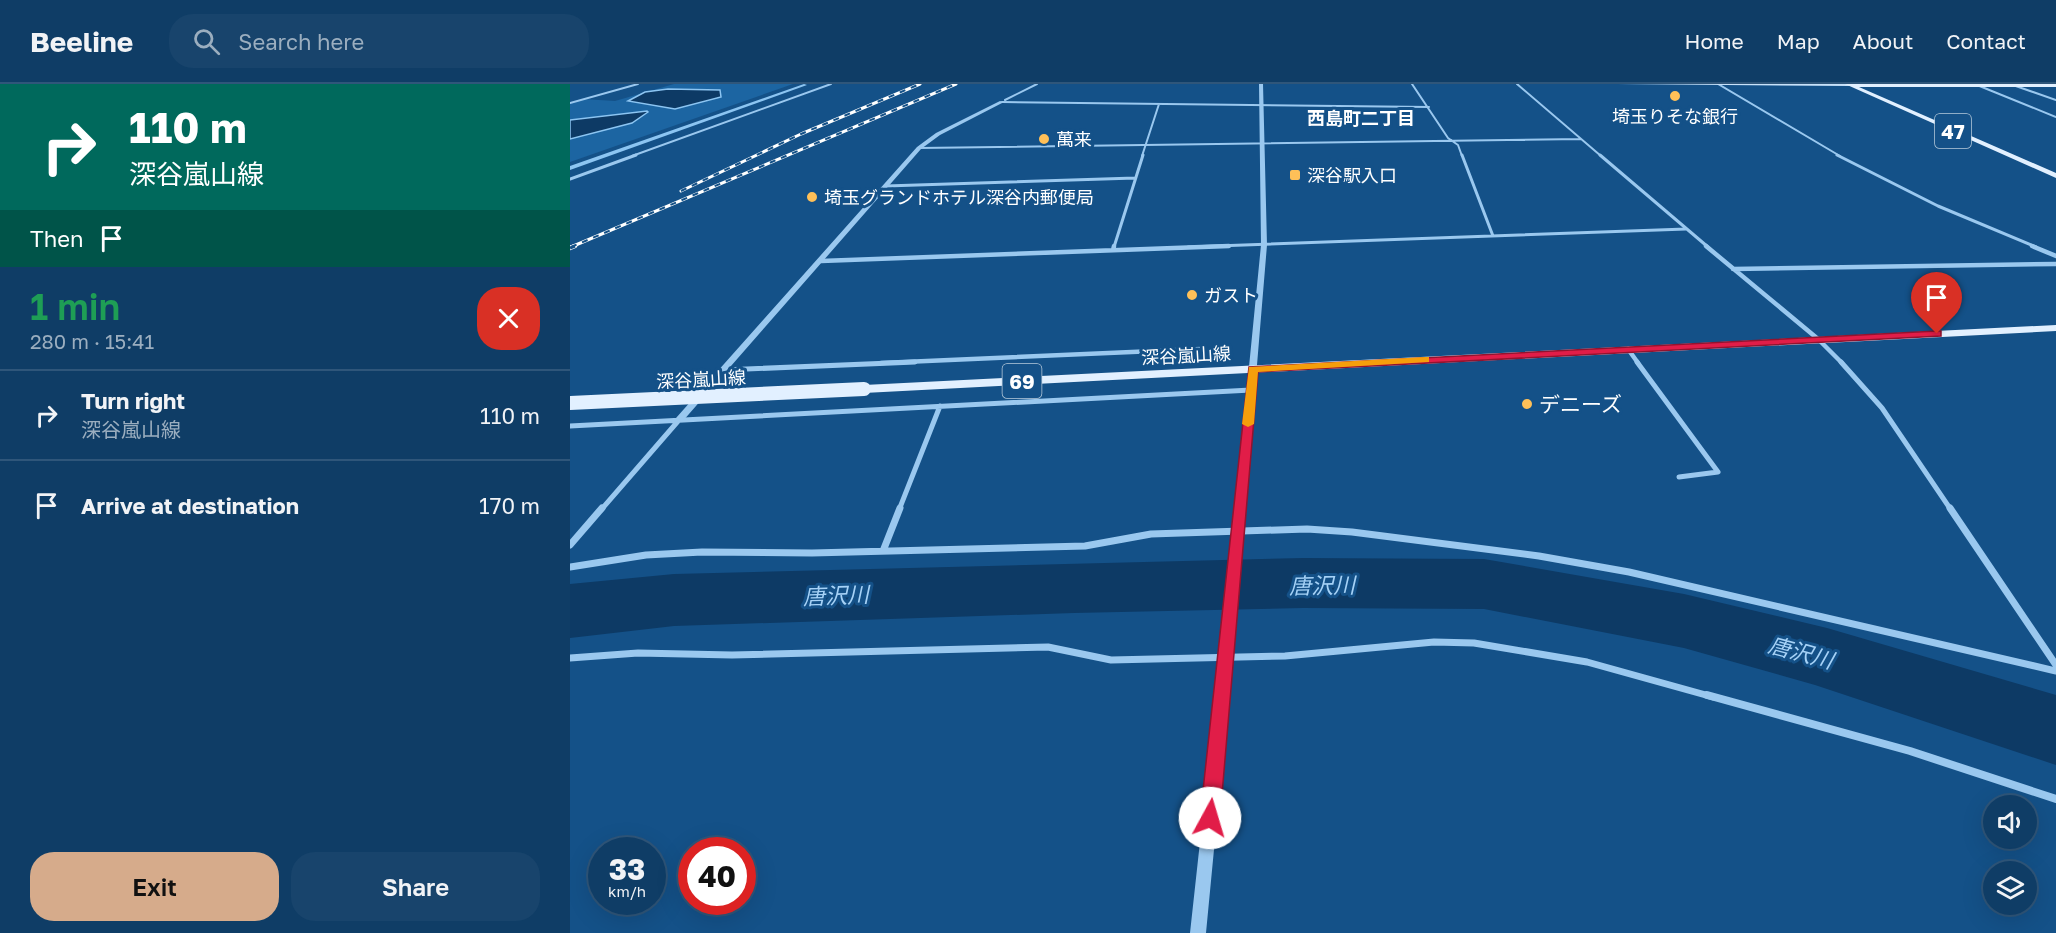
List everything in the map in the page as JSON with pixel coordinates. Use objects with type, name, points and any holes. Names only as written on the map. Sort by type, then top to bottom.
[{"type":"main road","points":[[1620,84],[1849,84]]},
{"type":"main road","name":"47","points":[[1849,84],[2056,86]]},
{"type":"main road","name":"47","points":[[1849,84],[2056,176]]},
{"type":"main road","name":"深谷嵐山線","points":[[570,403],[2056,328]]},
{"type":"street","points":[[570,103],[638,84]]},
{"type":"street","points":[[570,179],[831,84]]},
{"type":"street","points":[[570,545],[919,148],[938,134],[1037,84]]},
{"type":"street","points":[[1198,933],[1228,641],[1264,245],[1261,84]]},
{"type":"street","points":[[1412,84],[1448,138],[1458,145],[1493,236]]},
{"type":"street","points":[[1517,84],[1686,230],[1818,339],[1846,366],[1882,408],[2056,665]]},
{"type":"street","points":[[2011,84],[2056,100]]},
{"type":"street","points":[[1720,85],[1854,165],[1938,206],[2056,256]]},
{"type":"street","points":[[1977,85],[2056,117]]},
{"type":"street","points":[[1002,102],[1429,107]]},
{"type":"street","points":[[1113,250],[1159,104]]},
{"type":"street","points":[[919,148],[1582,139]]},
{"type":"street","points":[[886,186],[1135,178]]},
{"type":"street","points":[[821,261],[1686,230]]},
{"type":"street","points":[[1733,269],[2056,264]]},
{"type":"street","points":[[1628,349],[1718,472],[1679,477]]},
{"type":"street","points":[[723,370],[1201,350]]},
{"type":"street","points":[[570,426],[1251,390]]},
{"type":"street","points":[[883,551],[940,406]]},
{"type":"street","points":[[570,567],[646,555],[702,552],[883,551],[1085,546],[1151,534],[1238,536],[1307,529],[1352,532],[1539,556],[1640,574],[2056,672]]},
{"type":"street","points":[[570,658],[638,653],[732,655],[1048,647],[1111,660],[1285,656],[1434,642],[1474,643],[1587,662],[1910,751],[2056,800]]},
{"type":"shaded area","points":[[674,84],[793,84],[570,162],[570,103],[583,99],[615,101]]},
{"type":"shaded area","points":[[668,89],[720,90],[721,97],[675,109],[628,101],[645,92]]},
{"type":"shaded area","points":[[647,111],[632,123],[570,139],[570,120]]},
{"type":"waterway","points":[[570,168],[805,85]]},
{"type":"waterway","name":"唐沢川","points":[[570,611],[674,600],[1074,588],[1303,583],[1484,584],[1684,621],[1827,658],[2056,730]]},
{"type":"railway","points":[[681,191],[801,134],[920,84]]},
{"type":"railway","points":[[571,247],[956,84]]},
{"type":"railway","points":[[570,248],[575,246]]},
{"type":"slow traffic","points":[[1248,424],[1253,369],[1425,360]]},
{"type":"place","name":"埼玉りそな銀行","points":[[1675,96]]},
{"type":"place","name":"萬来","points":[[1044,139]]},
{"type":"place","name":"深谷駅入口","points":[[1295,175]]},
{"type":"place","name":"埼玉グランドホテル深谷内郵便局","points":[[812,197]]},
{"type":"place","name":"ガスト","points":[[1192,295]]},
{"type":"place","name":"デニーズ","points":[[1527,404]]},
{"type":"district","name":"西島町二丁目","points":[[1361,118]]},
{"type":"route","points":[[1210,818],[1253,369],[1937,334]]}]
